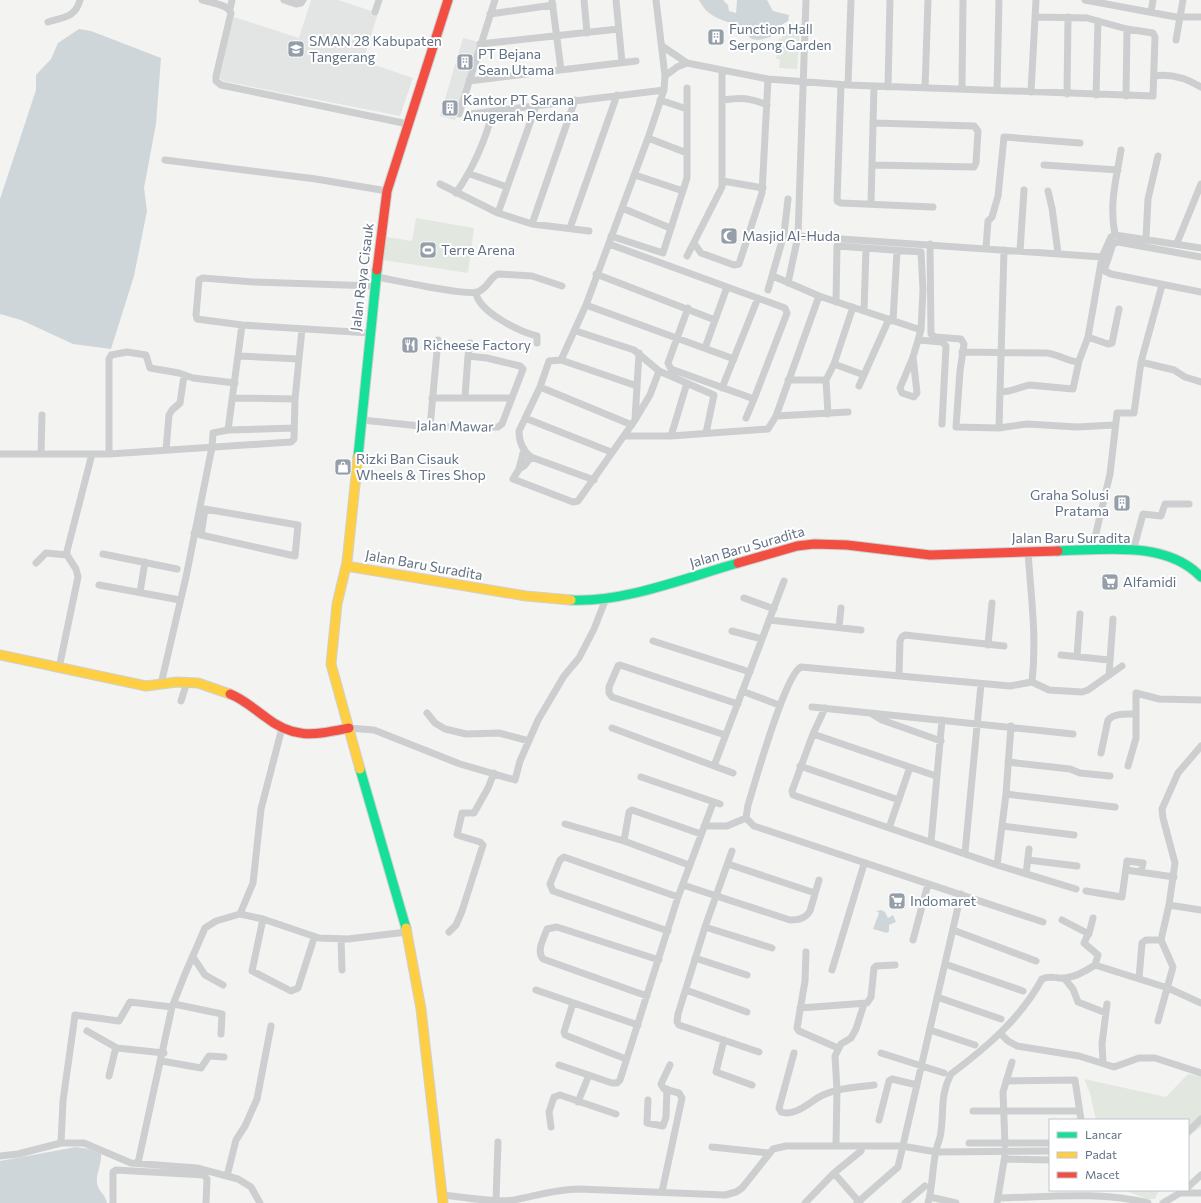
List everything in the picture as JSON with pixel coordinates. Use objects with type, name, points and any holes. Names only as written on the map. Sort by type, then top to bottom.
[{"type":"main road","name":"Jalan Raya Cisauk","points":[[443,1199],[420,1009],[407,932],[349,728],[341,705],[331,664],[332,640],[337,604],[346,566],[370,333],[387,191],[448,0]]},
{"type":"main road","name":"Jalan Baru Suradita","points":[[346,566],[554,600],[605,601],[670,584],[798,546],[824,543],[897,553],[931,555],[1092,550],[1133,551],[1172,557],[1186,564],[1200,575]]},
{"type":"main road","points":[[0,655],[146,686],[187,682],[198,683],[228,692],[282,728],[292,732],[314,735],[349,728]]},
{"type":"street","points":[[48,22],[72,15],[78,9],[80,0]]},
{"type":"street","points":[[202,0],[230,9]]},
{"type":"street","points":[[232,0],[230,9],[232,14],[216,76],[216,80],[221,85],[408,124]]},
{"type":"street","points":[[284,0],[301,4],[303,0]]},
{"type":"street","points":[[375,12],[379,0]]},
{"type":"street","points":[[459,114],[495,0]]},
{"type":"street","points":[[584,0],[587,33]]},
{"type":"street","points":[[616,0],[622,62]]},
{"type":"street","points":[[561,360],[576,331],[586,305],[596,274],[635,175],[664,90],[665,76],[656,0]]},
{"type":"street","points":[[788,283],[798,236],[806,0]]},
{"type":"street","points":[[851,0],[836,198],[841,203],[933,207]]},
{"type":"street","points":[[888,87],[890,0]]},
{"type":"street","points":[[925,88],[928,0]]},
{"type":"street","points":[[962,89],[963,0]]},
{"type":"street","points":[[997,90],[999,0]]},
{"type":"street","points":[[1031,92],[1036,0]]},
{"type":"street","points":[[1090,0],[1122,3],[1151,12],[1180,17],[1201,17]]},
{"type":"street","points":[[1151,12],[1153,0]]},
{"type":"street","points":[[1176,40],[1183,0]]},
{"type":"street","points":[[490,14],[553,2],[561,70]]},
{"type":"street","points":[[662,46],[687,63],[768,79],[888,87],[1153,96],[1155,34],[1127,29],[1088,18],[1036,17]]},
{"type":"street","points":[[1067,94],[1068,17]]},
{"type":"street","points":[[1096,95],[1098,20]]},
{"type":"street","points":[[480,44],[618,29]]},
{"type":"street","points":[[1126,96],[1127,29]]},
{"type":"street","points":[[469,81],[636,61]]},
{"type":"street","points":[[665,76],[677,67],[687,63]]},
{"type":"street","points":[[687,256],[721,191],[723,181],[722,70]]},
{"type":"street","points":[[1154,76],[1168,74],[1201,87]]},
{"type":"street","points":[[694,243],[701,253],[734,265],[738,264],[763,188],[768,79]]},
{"type":"street","points":[[871,204],[874,86]]},
{"type":"street","points":[[611,236],[662,253],[683,191],[688,170],[687,88]]},
{"type":"street","points":[[470,114],[664,90]]},
{"type":"street","points":[[570,228],[617,95]]},
{"type":"street","points":[[723,100],[751,98],[767,105]]},
{"type":"street","points":[[532,224],[575,100]]},
{"type":"street","points":[[660,100],[687,109]]},
{"type":"street","points":[[498,213],[536,106]]},
{"type":"street","points":[[456,194],[470,174],[485,141],[493,111]]},
{"type":"street","points":[[872,165],[974,167],[976,163],[978,131],[974,126],[874,123]]},
{"type":"street","points":[[648,138],[687,153]]},
{"type":"street","points":[[986,248],[988,224],[992,217],[998,196],[1004,138],[1080,143]]},
{"type":"street","points":[[1115,235],[1112,210],[1121,150]]},
{"type":"street","points":[[1146,238],[1148,199],[1158,156]]},
{"type":"street","points":[[165,160],[316,179],[387,191]]},
{"type":"street","points":[[1044,165],[1118,170]]},
{"type":"street","points":[[470,174],[507,188]]},
{"type":"street","points":[[635,175],[683,191]]},
{"type":"street","points":[[723,181],[763,188]]},
{"type":"street","points":[[440,184],[456,194],[498,213],[532,224],[589,231]]},
{"type":"street","points":[[1177,243],[1201,184]]},
{"type":"street","points":[[1020,251],[1024,190]]},
{"type":"street","points":[[1048,191],[1052,208],[1058,253]]},
{"type":"street","points":[[768,290],[784,234],[788,199]]},
{"type":"street","points":[[622,208],[670,228]]},
{"type":"street","points":[[1001,392],[1029,385],[1073,389],[1079,362],[1088,337],[1105,258],[1111,238],[1115,235],[1146,238],[1201,248]]},
{"type":"street","points":[[798,236],[1058,253],[1105,258]]},
{"type":"street","points":[[1201,257],[1118,242],[1113,244],[1105,258],[1105,268],[1107,272],[1162,285],[1201,292]]},
{"type":"street","points":[[609,244],[785,308],[787,313],[746,418]]},
{"type":"street","points":[[930,244],[931,334],[935,337],[961,339],[964,344],[962,352],[956,427],[999,428],[1027,424],[1078,427],[1114,425]]},
{"type":"street","points":[[836,302],[837,246],[919,252],[922,254],[921,330],[913,357],[900,388],[902,393],[914,397],[917,393],[913,357]]},
{"type":"street","points":[[864,311],[866,248]]},
{"type":"street","points":[[999,428],[1004,250]]},
{"type":"street","points":[[859,386],[891,320],[897,251]]},
{"type":"street","points":[[370,333],[242,325],[197,319],[196,315],[199,280],[200,278],[376,281],[476,292],[486,288],[495,275],[498,274],[532,276],[562,286]]},
{"type":"street","points":[[596,274],[688,308],[715,320]]},
{"type":"street","points":[[773,276],[819,296],[921,330]]},
{"type":"street","points":[[1092,550],[1110,474],[1114,425],[1117,413],[1134,413],[1141,362],[1162,285]]},
{"type":"street","points":[[705,348],[727,287]]},
{"type":"street","points":[[476,292],[481,303],[502,322],[527,334],[536,336],[537,343]]},
{"type":"street","points":[[624,436],[671,436],[768,429],[776,416],[819,296]]},
{"type":"street","points":[[722,388],[758,298]]},
{"type":"street","points":[[586,305],[734,359]]},
{"type":"street","points":[[828,414],[826,380],[834,364],[854,307]]},
{"type":"street","points":[[688,308],[668,363],[671,369],[754,399]]},
{"type":"street","points":[[1088,337],[1108,344],[1112,343],[1119,309]]},
{"type":"street","points":[[228,430],[242,325]]},
{"type":"street","points":[[0,454],[109,454],[291,442],[294,439],[295,399],[302,329]]},
{"type":"street","points":[[576,331],[639,353],[659,371],[714,395],[706,433]]},
{"type":"street","points":[[430,427],[438,340]]},
{"type":"street","points":[[918,340],[942,342],[946,346],[942,424]]},
{"type":"street","points":[[464,397],[470,343]]},
{"type":"street","points":[[109,454],[109,359],[111,355],[126,352],[146,354],[150,368],[179,373],[184,376],[235,382]]},
{"type":"street","points":[[962,352],[1054,353],[1073,362],[1079,362]]},
{"type":"street","points":[[634,423],[639,353]]},
{"type":"street","points":[[239,356],[298,359]]},
{"type":"street","name":"Jalan Mawar","points":[[362,420],[430,427],[498,427],[502,424],[523,369],[515,364],[487,358],[468,356]]},
{"type":"street","points":[[594,480],[531,457],[524,449],[519,435],[525,418],[540,387],[549,361],[561,360],[637,386]]},
{"type":"street","points":[[1141,362],[1174,370],[1184,377],[1201,382]]},
{"type":"street","points":[[834,364],[864,375]]},
{"type":"street","points":[[524,449],[518,469],[513,479],[573,502],[578,501],[594,480],[611,452],[634,423],[650,395],[659,371]]},
{"type":"street","points":[[166,450],[169,415],[180,403],[184,376]]},
{"type":"street","points":[[788,380],[826,380]]},
{"type":"street","points":[[671,436],[687,383]]},
{"type":"street","points":[[540,387],[634,423]]},
{"type":"street","points":[[233,398],[295,399]]},
{"type":"street","points":[[432,398],[512,398]]},
{"type":"street","points":[[776,416],[848,412]]},
{"type":"street","points":[[41,454],[42,415]]},
{"type":"street","points":[[525,418],[611,452]]},
{"type":"street","points":[[198,534],[213,432],[228,430],[294,428]]},
{"type":"street","points":[[59,668],[78,577],[76,569],[67,555],[92,454]]},
{"type":"street","points":[[518,469],[524,466],[531,457]]},
{"type":"street","points":[[1133,551],[1143,514],[1161,516],[1165,504],[1189,504]]},
{"type":"street","points":[[161,684],[180,600],[198,534],[205,509],[298,525],[295,556],[198,534]]},
{"type":"street","points":[[1028,552],[1035,625],[1032,682]]},
{"type":"street","points":[[36,563],[46,553],[67,555]]},
{"type":"street","points":[[103,554],[177,569]]},
{"type":"street","points":[[140,592],[145,562]]},
{"type":"street","points":[[714,766],[784,581]]},
{"type":"street","points":[[99,585],[180,600]]},
{"type":"street","points":[[744,598],[774,609]]},
{"type":"street","points":[[349,728],[374,730],[460,764],[515,780],[529,740],[538,720],[561,682],[579,658],[588,642],[605,601]]},
{"type":"street","points":[[988,645],[992,603]]},
{"type":"street","points":[[839,627],[841,608]]},
{"type":"street","points":[[1077,656],[1080,614]]},
{"type":"street","points":[[1109,675],[1113,619]]},
{"type":"street","points":[[769,620],[861,630]]},
{"type":"street","points":[[732,631],[762,640]]},
{"type":"street","points":[[899,676],[900,641],[902,637],[905,636],[1004,646]]},
{"type":"street","points":[[653,641],[750,672]]},
{"type":"street","points":[[1061,655],[1109,660]]},
{"type":"street","points":[[725,735],[612,696],[609,693],[609,687],[618,666],[620,665],[738,704]]},
{"type":"street","points":[[746,818],[748,805],[779,705],[795,672],[801,667],[1010,686],[1032,682],[1049,690],[1082,692],[1122,666]]},
{"type":"street","points":[[181,701],[187,682]]},
{"type":"street","points":[[965,853],[976,723],[981,684]]},
{"type":"street","points":[[742,691],[779,705]]},
{"type":"street","points":[[1128,766],[1136,738],[1136,693],[1159,699],[1201,700]]},
{"type":"street","points":[[812,707],[871,714],[1011,726],[1073,734]]},
{"type":"street","points":[[825,708],[800,766],[792,791],[793,795],[997,865],[1076,889]]},
{"type":"street","points":[[427,712],[435,723],[445,729],[466,734],[499,733],[529,740]]},
{"type":"street","points":[[871,714],[882,720],[941,741]]},
{"type":"street","points":[[1101,753],[1108,720],[1112,716],[1120,714],[1135,714]]},
{"type":"street","points":[[931,842],[942,720]]},
{"type":"street","points":[[997,865],[1006,794],[1011,726]]},
{"type":"street","points":[[240,914],[253,883],[261,809],[282,728]]},
{"type":"street","points":[[612,728],[733,773]]},
{"type":"street","points":[[813,734],[936,776]]},
{"type":"street","points":[[1158,1021],[1168,988],[1173,964],[1161,940],[1169,905],[1175,863],[1162,809],[1178,773],[1201,746]]},
{"type":"street","points":[[1008,762],[1070,769],[1080,772],[1110,776]]},
{"type":"street","points":[[800,766],[899,800]]},
{"type":"street","points":[[889,828],[910,767]]},
{"type":"street","points":[[449,932],[456,925],[462,911],[483,845],[480,842],[457,835],[462,813],[474,813],[488,788],[494,773]]},
{"type":"street","points":[[641,777],[713,803],[720,804]]},
{"type":"street","points":[[1006,794],[1115,807]]},
{"type":"street","points":[[559,1065],[612,1083],[617,1083],[620,1080],[678,897],[713,803]]},
{"type":"street","points":[[624,841],[629,812],[632,810],[701,834]]},
{"type":"street","points":[[704,826],[726,826],[746,818]]},
{"type":"street","points":[[746,818],[754,826],[864,864],[962,894],[1043,922]]},
{"type":"street","points":[[565,824],[624,841],[689,865]]},
{"type":"street","points":[[1002,826],[1074,835]]},
{"type":"street","points":[[1026,874],[1029,849]]},
{"type":"street","points":[[732,851],[705,927],[677,1018],[679,1025],[759,1052]]},
{"type":"street","points":[[668,930],[553,891],[550,884],[560,860],[564,858],[678,897]]},
{"type":"street","points":[[1028,860],[1077,866]]},
{"type":"street","points":[[728,864],[815,893]]},
{"type":"street","points":[[832,970],[864,864]]},
{"type":"street","points":[[1086,891],[1122,897],[1126,870],[1174,877]]},
{"type":"street","points":[[683,885],[790,920],[796,920],[807,916],[810,911],[819,880]]},
{"type":"street","points":[[913,940],[928,884]]},
{"type":"street","points":[[834,1173],[859,1202],[896,1169],[962,894]]},
{"type":"street","points":[[1169,905],[1201,910]]},
{"type":"street","points":[[138,1163],[164,1053],[173,1006],[193,957],[208,926],[216,921],[240,914],[263,919],[314,938],[341,939],[407,932]]},
{"type":"street","points":[[956,1203],[929,1200],[936,1152],[942,1130],[942,1096],[951,1074],[1001,1034],[1034,994],[1042,979],[1052,976],[1064,978],[1077,975],[1095,965],[1098,955],[1084,943],[1089,934],[1093,918]]},
{"type":"street","points":[[263,919],[252,971],[291,991],[298,988],[314,938]]},
{"type":"street","points":[[1062,920],[1089,934]]},
{"type":"street","points":[[647,996],[543,959],[540,956],[539,950],[547,929],[557,927],[659,960]]},
{"type":"street","points":[[705,927],[772,948]]},
{"type":"street","points":[[953,930],[1036,961]]},
{"type":"street","points":[[341,939],[342,970]]},
{"type":"street","points":[[1139,978],[1142,943],[1146,940],[1161,940]]},
{"type":"street","points":[[806,952],[805,981],[797,1025],[798,1031],[838,1048]]},
{"type":"street","points":[[193,957],[205,975],[223,985]]},
{"type":"street","points":[[696,958],[747,975]]},
{"type":"street","points":[[945,964],[1023,991]]},
{"type":"street","points":[[800,1008],[864,1004],[869,1001],[871,997],[874,968],[876,966],[895,965]]},
{"type":"street","points":[[1095,965],[1168,988],[1201,1003]]},
{"type":"street","points":[[1064,978],[1073,989],[1078,1002],[1106,1013]]},
{"type":"street","points":[[536,990],[638,1025]]},
{"type":"street","points":[[686,990],[747,1012]]},
{"type":"street","points":[[937,997],[1001,1019]]},
{"type":"street","points":[[61,1143],[63,1101],[71,1032],[75,1015],[119,1021],[130,1002],[173,1006],[222,1014],[221,1034]]},
{"type":"street","points":[[574,1003],[564,1032],[565,1035],[626,1058]]},
{"type":"street","points":[[836,1144],[837,1090],[835,1056],[840,1044],[851,1038],[856,1029],[864,1004]]},
{"type":"street","points":[[1104,1062],[1102,1044],[1107,1004]]},
{"type":"street","points":[[227,1176],[236,1140],[245,1126],[256,1099],[271,1026]]},
{"type":"street","points":[[930,1030],[975,1045]]},
{"type":"street","points":[[87,1032],[117,1048],[164,1053]]},
{"type":"street","points":[[1001,1034],[1008,1041],[1017,1046],[1079,1056],[1104,1062],[1114,1067],[1139,1058],[1155,1058],[1201,1073]]},
{"type":"street","points":[[724,1040],[716,1072],[752,1085]]},
{"type":"street","points":[[109,1076],[117,1048]]},
{"type":"street","points":[[881,1052],[944,1073]]},
{"type":"street","points":[[794,1053],[779,1108],[781,1112],[786,1114],[795,1111],[822,1095],[837,1090],[874,1085]]},
{"type":"street","points":[[162,1061],[201,1068],[208,1056],[224,1057]]},
{"type":"street","points":[[1006,1144],[1003,1092],[1012,1062]]},
{"type":"street","points":[[662,1192],[682,1098],[679,1093],[662,1087],[661,1084],[670,1065]]},
{"type":"street","points":[[578,1102],[589,1075]]},
{"type":"street","points":[[879,1120],[889,1081],[892,1079],[917,1085]]},
{"type":"street","points":[[1006,1081],[1075,1080],[1081,1119]]},
{"type":"street","points":[[648,1100],[647,1123],[663,1126],[666,1117],[668,1089]]},
{"type":"street","points":[[551,1127],[549,1112],[554,1096],[560,1095],[616,1114]]},
{"type":"street","points":[[973,1111],[1079,1111]]},
{"type":"street","points":[[1189,1131],[1201,1119]]},
{"type":"street","points":[[496,1201],[498,1142]]},
{"type":"street","points":[[0,1156],[18,1154],[61,1143],[90,1145],[131,1163],[197,1168],[238,1179],[251,1188],[260,1203]]},
{"type":"street","points":[[969,1143],[1049,1144]]},
{"type":"street","points":[[443,1199],[496,1201],[513,1200],[567,1189],[662,1192],[725,1199],[742,1188],[768,1154],[777,1146],[836,1144],[902,1146],[936,1152],[1049,1151]]},
{"type":"street","points":[[712,1147],[768,1154]]},
{"type":"street","points":[[805,1203],[834,1173],[861,1151]]},
{"type":"street","points":[[1049,1160],[1005,1157],[997,1200],[1100,1193],[1146,1203],[1164,1202],[1183,1191]]},
{"type":"street","points":[[113,1203],[113,1172],[116,1170],[204,1175],[207,1179],[206,1203]]},
{"type":"street","points":[[1189,1186],[1201,1175]]},
{"type":"street","points":[[905,1203],[925,1186]]},
{"type":"street","points":[[1189,1191],[1201,1193]]},
{"type":"shaded area","name":"SMAN 28 Kabupaten Tangerang","points":[[311,0],[338,0],[378,13],[363,61],[413,78],[400,116],[223,81],[216,75],[234,17],[299,38]]},
{"type":"shaded area","points":[[699,0],[723,0],[728,5],[729,11],[736,13],[737,0],[767,0],[773,11],[789,15],[788,21],[771,31],[771,37],[759,40],[752,39],[737,26],[719,19],[708,12]]},
{"type":"shaded area","points":[[79,29],[91,31],[161,58],[156,124],[144,188],[147,211],[134,276],[111,349],[73,344],[21,320],[0,314],[0,199],[36,90],[36,75],[51,59],[58,43]]},
{"type":"shaded area","points":[[782,32],[800,32],[797,69],[779,68],[780,59],[776,59],[779,39],[782,38]]},
{"type":"shaded area","points":[[463,38],[479,42],[455,120],[440,116]]},
{"type":"shaded area","name":"Terre Arena","points":[[416,218],[474,228],[468,273],[383,260],[386,237],[412,241]]},
{"type":"shaded area","points":[[881,910],[885,912],[888,918],[893,915],[896,922],[889,925],[889,931],[887,933],[873,929],[879,913],[876,911]]},
{"type":"shaded area","points":[[1188,1074],[1201,1076],[1201,1127],[1189,1136],[1189,1119],[1096,1119],[1090,1093],[1084,1079],[1166,1097]]},
{"type":"shaded area","points":[[76,1147],[89,1149],[101,1154],[97,1183],[107,1203],[0,1203],[0,1161]]},
{"type":"shaded area","points":[[1127,1191],[1159,1191],[1155,1199],[1147,1199]]},
{"type":"traffic: fast","points":[[358,457],[377,270]]},
{"type":"traffic: fast","points":[[1058,551],[1114,549],[1153,552],[1170,557],[1187,565],[1201,577]]},
{"type":"traffic: fast","points":[[571,600],[591,600],[634,593],[677,582],[738,563]]},
{"type":"traffic: fast","points":[[360,769],[406,928]]},
{"type":"traffic: slow","points":[[358,457],[347,562],[337,604],[331,664],[360,769]]},
{"type":"traffic: slow","points":[[346,566],[526,596],[571,600]]},
{"type":"traffic: slow","points":[[0,655],[146,686],[177,682],[198,683],[230,694]]},
{"type":"traffic: slow","points":[[406,928],[421,1009],[443,1203]]},
{"type":"traffic: jam","points":[[377,270],[387,191],[448,0]]},
{"type":"traffic: jam","points":[[738,563],[797,546],[814,544],[847,545],[930,555],[1058,551]]},
{"type":"traffic: jam","points":[[230,694],[244,701],[275,724],[295,732],[315,734],[349,728]]},
{"type":"place","name":"Function Hall Serpong Garden","points":[[716,37]]},
{"type":"place","name":"SMAN 28 Kabupaten Tangerang","points":[[296,49]]},
{"type":"place","name":"PT Bejana Sean Utama","points":[[465,62]]},
{"type":"place","name":"Kantor PT Sarana Anugerah Perdana","points":[[450,108]]},
{"type":"place","name":"Masjid AI-Huda","points":[[729,236]]},
{"type":"place","name":"Terre Arena","points":[[428,250]]},
{"type":"place","name":"Richeese Factory","points":[[410,345]]},
{"type":"place","name":"Rizki Ban Cisauk Wheels & Tires Shop","points":[[343,467]]},
{"type":"place","name":"Graha Solusi Pratama","points":[[1122,503]]},
{"type":"place","name":"Alfamidi","points":[[1110,582]]},
{"type":"place","name":"Indomaret","points":[[897,901]]}]
